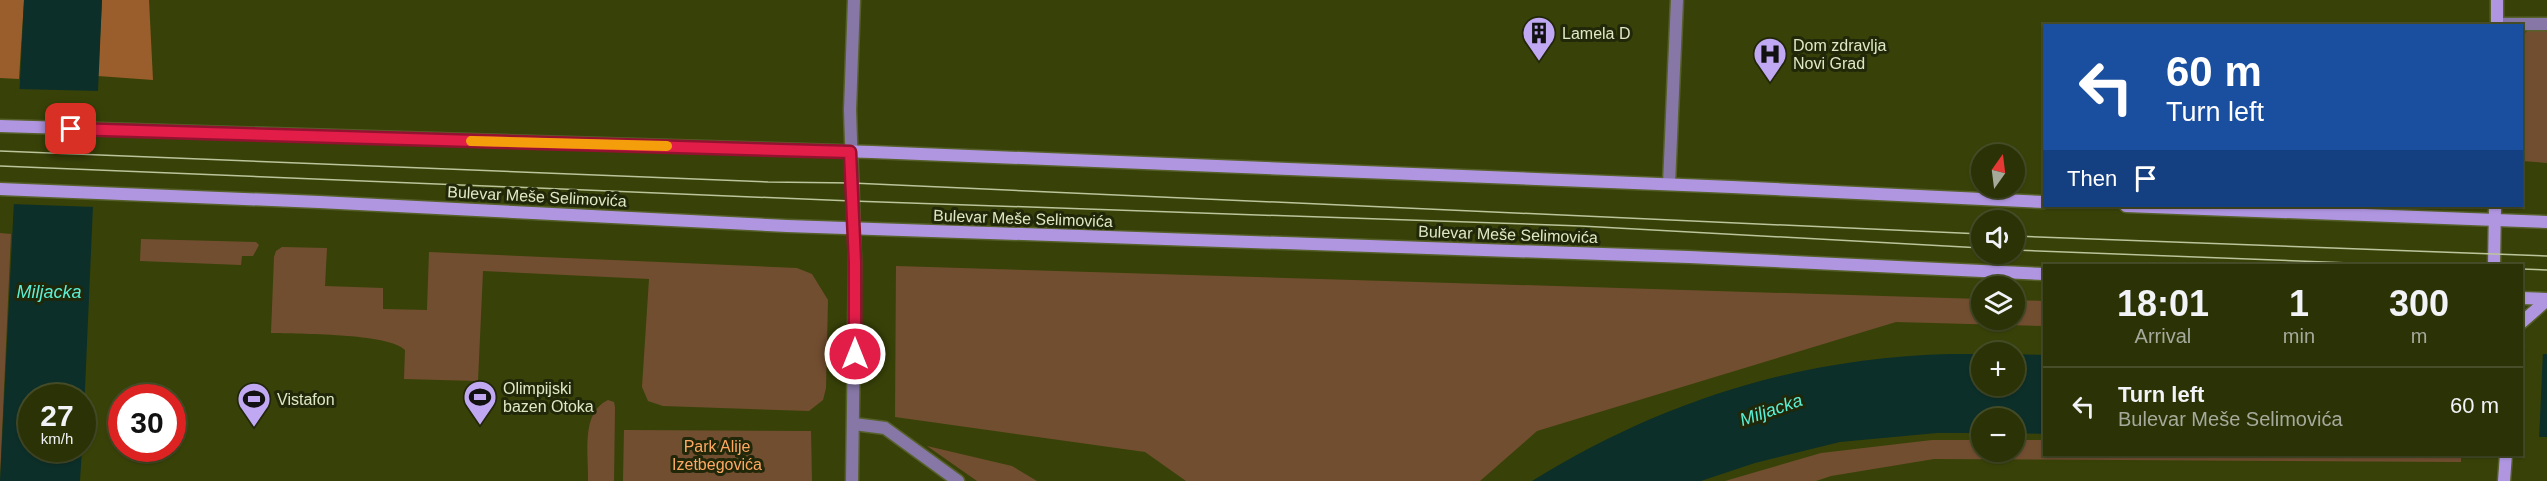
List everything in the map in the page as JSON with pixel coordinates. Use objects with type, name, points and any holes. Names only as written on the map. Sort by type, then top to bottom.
[{"type":"main road","points":[[2497,0],[2497,24]]},
{"type":"main road","points":[[0,126],[850,152],[1669,184],[2043,202]]},
{"type":"main road","name":"Bulevar Meše Selimovića","points":[[0,189],[854,228],[1689,257],[2043,274]]},
{"type":"main road","points":[[2152,207],[2547,222]]},
{"type":"main road","points":[[2494,264],[2495,207]]},
{"type":"main road","points":[[2523,298],[2547,300]]},
{"type":"main road","points":[[2523,321],[2547,300]]},
{"type":"main road","points":[[2504,481],[2505,461]]},
{"type":"street","points":[[852,481],[854,228],[850,152],[854,0]]},
{"type":"street","points":[[1669,184],[1677,0]]},
{"type":"street","points":[[2523,24],[2547,24]]},
{"type":"street","points":[[854,424],[885,428],[958,481]]},
{"type":"green space","points":[[2531,27],[2543,28],[2547,31],[2547,163],[2523,161],[2523,35]]},
{"type":"green space","points":[[0,233],[11,234],[0,477]]},
{"type":"green space","points":[[141,239],[256,242],[259,245],[253,256],[242,256],[241,265],[140,261]]},
{"type":"green space","points":[[282,247],[327,248],[325,286],[383,288],[383,309],[427,310],[429,252],[797,268],[812,274],[828,300],[826,388],[823,400],[809,411],[663,406],[648,401],[642,387],[649,279],[483,271],[478,381],[404,379],[405,350],[396,344],[362,337],[271,333],[274,257],[276,251]]},
{"type":"green space","points":[[896,266],[1971,299],[1971,324],[1896,322],[1537,431],[1480,481],[1186,481],[1145,452],[895,417]]},
{"type":"green space","points":[[2025,300],[2043,301],[2043,326],[2025,325]]},
{"type":"green space","points":[[608,400],[614,402],[615,407],[614,481],[588,481],[587,447],[590,424],[599,406]]},
{"type":"green space","name":"Park Alije Izetbegovića","points":[[624,430],[811,431],[812,481],[623,481]]},
{"type":"green space","points":[[1932,440],[1971,440],[1971,459],[1934,459],[1831,476],[1816,481],[1725,481],[1821,453]]},
{"type":"green space","points":[[2025,440],[2043,440],[2043,456],[2461,456],[2461,462],[2025,460]]},
{"type":"green space","points":[[927,446],[1012,466],[1037,481],[977,481]]},
{"type":"shaded area","points":[[0,0],[24,0],[19,79],[0,78]]},
{"type":"shaded area","points":[[102,0],[149,0],[153,80],[98,76]]},
{"type":"water","name":"Miljacka","points":[[24,0],[102,0],[85,384],[18,384],[18,462],[81,462],[80,481],[0,481]]},
{"type":"water","name":"Miljacka","points":[[1971,354],[1971,396],[2025,396],[2025,354],[2043,355],[2043,434],[2025,433],[2025,408],[1971,408],[1971,433],[1937,433],[1840,442],[1755,463],[1701,481],[1532,481],[1631,428],[1681,407],[1733,389],[1839,364],[1894,357]]},
{"type":"water","points":[[2547,354],[2547,437],[2523,437],[2523,355]]},
{"type":"pier","points":[[16,89],[100,91],[96,207],[10,204]]},
{"type":"pier","points":[[2543,351],[2539,440],[2523,440],[2523,352]]},
{"type":"tram line","points":[[0,151],[768,182],[852,183],[1971,234]]},
{"type":"tram line","points":[[0,166],[852,201],[1581,226],[1971,247]]},
{"type":"tram line","points":[[2025,236],[2547,256]]},
{"type":"tram line","points":[[2025,250],[2375,264]]},
{"type":"tram line","points":[[2523,269],[2547,270]]},
{"type":"slow traffic","points":[[471,141],[667,146]]},
{"type":"place","name":"Lamela D","points":[[1539,62]]},
{"type":"place","name":"Dom zdravlja Novi Grad","points":[[1770,83]]},
{"type":"place","name":"Olimpijski bazen Otoka","points":[[480,426]]},
{"type":"place","name":"Vistafon","points":[[254,428]]},
{"type":"route","points":[[71,129],[850,152],[855,262],[855,354]]}]
